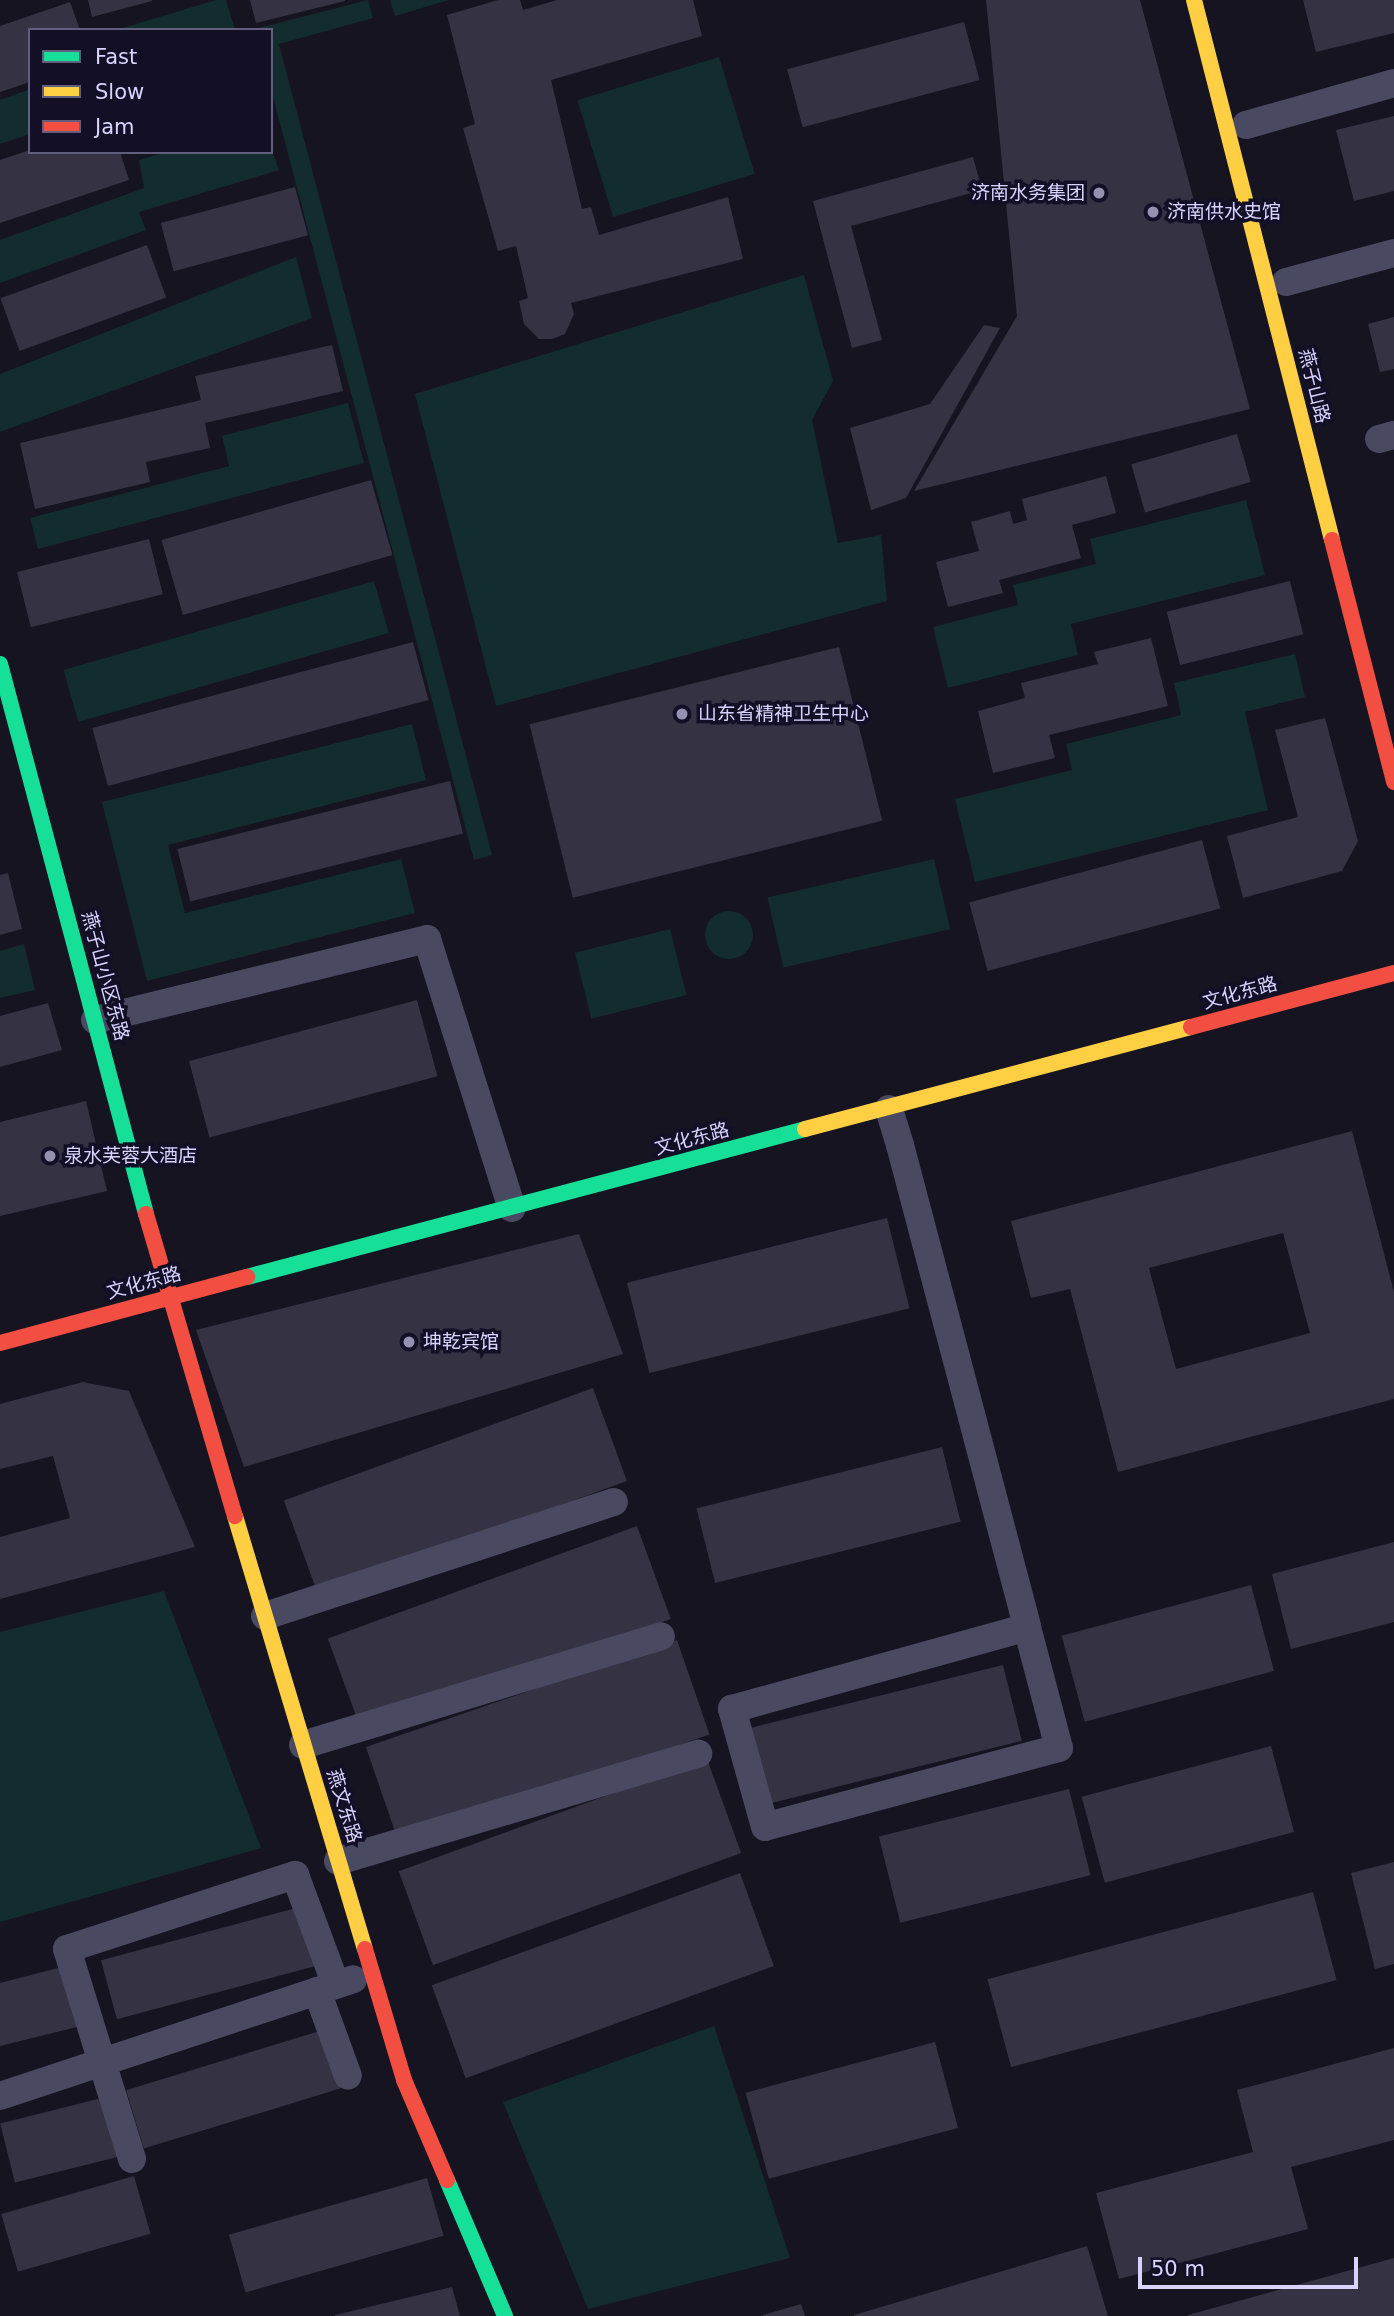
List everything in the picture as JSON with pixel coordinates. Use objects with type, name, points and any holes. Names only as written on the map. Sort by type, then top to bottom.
[{"type":"street","name":"燕子山路","points":[[1194,0],[1394,782]]},
{"type":"street","points":[[1246,125],[1394,83]]},
{"type":"street","points":[[1286,282],[1394,253]]},
{"type":"street","name":"燕子山小区东路","points":[[0,664],[169,1298]]},
{"type":"street","points":[[95,1020],[427,939],[512,1208]]},
{"type":"street","name":"文化东路","points":[[0,1343],[1394,973]]},
{"type":"street","points":[[889,1109],[1027,1627],[1059,1748],[765,1827],[732,1709],[1027,1627]]},
{"type":"street","name":"燕文东路","points":[[169,1298],[404,2080],[505,2316]]},
{"type":"street","points":[[265,1616],[614,1502]]},
{"type":"street","points":[[303,1745],[661,1636]]},
{"type":"street","points":[[338,1861],[698,1754]]},
{"type":"street","points":[[132,2159],[105,2061],[66,1949],[295,1875],[327,1988],[348,2076]]},
{"type":"street","points":[[0,2096],[372,1973]]},
{"type":"green space","points":[[216,0],[226,0],[234,28],[123,28]]},
{"type":"green space","points":[[368,0],[373,18],[279,44],[492,855],[474,860],[273,97],[273,28],[259,28]]},
{"type":"green space","points":[[390,0],[449,0],[395,16]]},
{"type":"green space","points":[[719,57],[755,174],[613,217],[577,100]]},
{"type":"green space","points":[[28,90],[28,135],[0,144],[0,100]]},
{"type":"green space","points":[[158,154],[273,154],[279,170],[139,212],[146,230],[0,283],[0,240],[144,188],[139,160]]},
{"type":"green space","points":[[296,257],[312,318],[0,432],[0,374]]},
{"type":"green space","points":[[804,275],[833,381],[812,420],[838,543],[881,535],[887,601],[496,706],[415,394]]},
{"type":"green space","points":[[348,403],[364,463],[38,549],[30,518],[229,466],[222,436]]},
{"type":"green space","points":[[1246,500],[1265,575],[1071,624],[1078,655],[948,688],[933,627],[1018,605],[1013,585],[1096,564],[1090,539]]},
{"type":"green space","points":[[374,581],[389,633],[78,722],[64,670]]},
{"type":"green space","points":[[1295,654],[1305,697],[1245,712],[1268,810],[975,882],[955,799],[1072,770],[1066,744],[1181,715],[1174,683]]},
{"type":"green space","points":[[412,724],[426,780],[168,845],[185,913],[401,859],[415,913],[147,981],[102,802]]},
{"type":"green space","points":[[934,859],[950,929],[784,968],[767,897]]},
{"type":"green space","points":[[729,911],[746,918],[753,935],[746,952],[729,959],[712,952],[705,935],[712,918]]},
{"type":"green space","points":[[670,929],[686,995],[591,1019],[575,953]]},
{"type":"green space","points":[[24,944],[35,990],[0,998],[0,951]]},
{"type":"green space","points":[[164,1591],[261,1848],[0,1922],[0,1632]]},
{"type":"green space","points":[[714,2026],[790,2258],[588,2309],[503,2102]]},
{"type":"building","points":[[88,0],[152,0],[152,1],[92,17]]},
{"type":"building","points":[[250,0],[345,0],[345,1],[256,23]]},
{"type":"building","points":[[498,0],[520,0],[523,10],[557,0],[693,0],[702,36],[551,80],[582,209],[591,207],[599,235],[728,197],[743,259],[571,303],[574,314],[565,334],[552,339],[539,339],[524,324],[519,301],[528,298],[516,246],[498,251],[463,128],[475,124],[447,15]]},
{"type":"building","name":"济南水务集团","points":[[986,0],[1140,0],[1250,409],[914,491],[1017,316]]},
{"type":"building","points":[[1303,0],[1394,0],[1394,33],[1316,52]]},
{"type":"building","points":[[70,2],[79,28],[28,28],[28,83],[0,92],[0,26]]},
{"type":"building","points":[[964,22],[980,80],[803,127],[787,69]]},
{"type":"building","points":[[1394,116],[1394,191],[1354,201],[1336,130]]},
{"type":"building","points":[[28,151],[28,154],[121,154],[129,180],[0,223],[0,160]]},
{"type":"building","points":[[973,157],[982,190],[851,226],[882,340],[852,348],[813,201]]},
{"type":"building","points":[[295,187],[308,235],[174,271],[161,223]]},
{"type":"building","points":[[147,245],[166,298],[20,351],[0,298]]},
{"type":"building","points":[[1394,317],[1394,369],[1380,372],[1368,324]]},
{"type":"building","points":[[984,325],[1000,328],[906,498],[871,510],[850,428],[930,404]]},
{"type":"building","points":[[332,345],[343,391],[205,423],[210,448],[146,462],[150,482],[35,509],[20,443],[201,400],[195,376]]},
{"type":"building","points":[[1237,434],[1251,482],[1145,512],[1131,464]]},
{"type":"building","points":[[1106,476],[1116,513],[1072,525],[1081,558],[999,580],[1003,593],[948,607],[936,562],[979,551],[971,522],[1010,511],[1013,524],[1027,520],[1022,499]]},
{"type":"building","points":[[371,480],[392,555],[183,615],[161,540]]},
{"type":"building","points":[[149,539],[163,594],[31,627],[17,572]]},
{"type":"building","points":[[1290,581],[1303,634],[1180,665],[1167,612]]},
{"type":"building","points":[[1151,638],[1168,706],[1049,735],[1055,758],[993,773],[978,711],[1025,698],[1021,683],[1098,664],[1094,652]]},
{"type":"building","points":[[413,642],[429,700],[108,786],[92,728]]},
{"type":"building","points":[[839,647],[882,821],[573,898],[529,724]]},
{"type":"building","points":[[1325,718],[1358,841],[1342,871],[1243,898],[1227,836],[1298,817],[1275,730]]},
{"type":"building","points":[[450,781],[463,833],[190,901],[177,849]]},
{"type":"building","points":[[1202,840],[1220,909],[988,971],[969,902]]},
{"type":"building","points":[[8,873],[22,929],[0,935],[0,875]]},
{"type":"building","points":[[417,1000],[437,1076],[209,1137],[189,1061]]},
{"type":"building","points":[[48,1003],[62,1050],[0,1067],[0,1016]]},
{"type":"building","name":"泉水芙蓉大酒店","points":[[86,1101],[107,1191],[0,1216],[0,1122]]},
{"type":"building","points":[[1352,1131],[1394,1292],[1394,1399],[1118,1472],[1070,1289],[1031,1298],[1011,1221]],"holes":[[[1283,1233],[1310,1333],[1176,1369],[1149,1268]]]},
{"type":"building","points":[[887,1218],[909,1308],[649,1373],[627,1283]]},
{"type":"building","name":"坤乾宾馆","points":[[579,1234],[623,1354],[244,1467],[196,1330]]},
{"type":"building","points":[[83,1382],[129,1391],[195,1547],[0,1599],[0,1537],[70,1518],[53,1456],[0,1469],[0,1404]]},
{"type":"building","points":[[593,1388],[627,1481],[318,1594],[284,1501]]},
{"type":"building","points":[[942,1447],[961,1522],[715,1583],[697,1508]]},
{"type":"building","points":[[637,1526],[671,1619],[362,1732],[328,1639]]},
{"type":"building","points":[[1394,1542],[1394,1622],[1291,1649],[1272,1574]]},
{"type":"building","points":[[1251,1585],[1274,1671],[1085,1722],[1062,1636]]},
{"type":"building","points":[[677,1640],[710,1735],[398,1842],[366,1747]]},
{"type":"building","points":[[1003,1665],[1022,1741],[770,1804],[751,1728]]},
{"type":"building","points":[[1271,1746],[1294,1832],[1105,1883],[1082,1797]]},
{"type":"building","points":[[707,1759],[741,1853],[433,1965],[399,1871]]},
{"type":"building","points":[[1069,1789],[1091,1875],[900,1923],[879,1836]]},
{"type":"building","points":[[1394,1862],[1394,1964],[1375,1969],[1351,1873]]},
{"type":"building","points":[[740,1873],[774,1966],[466,2078],[432,1985]]},
{"type":"building","points":[[1313,1892],[1337,1980],[1011,2067],[987,1979]]},
{"type":"building","points":[[300,1907],[316,1966],[117,2019],[101,1960]]},
{"type":"building","points":[[66,1966],[81,2026],[0,2046],[0,1983]]},
{"type":"building","points":[[323,2030],[341,2088],[144,2149],[126,2090]]},
{"type":"building","points":[[935,2042],[958,2128],[769,2179],[746,2093]]},
{"type":"building","points":[[1394,2048],[1394,2140],[1291,2167],[1308,2229],[1119,2279],[1096,2193],[1253,2152],[1237,2090]]},
{"type":"building","points":[[102,2098],[117,2157],[15,2183],[0,2123]]},
{"type":"building","points":[[134,2176],[151,2234],[18,2272],[1,2214]]},
{"type":"building","points":[[427,2178],[444,2236],[246,2292],[229,2235]]},
{"type":"building","points":[[1087,2246],[1108,2316],[854,2316],[854,2315]]},
{"type":"building","points":[[1394,2258],[1394,2316],[1188,2316],[1188,2315]]},
{"type":"building","points":[[452,2287],[460,2316],[335,2316],[335,2315]]},
{"type":"building","points":[[801,2304],[805,2316],[763,2316],[763,2315]]},
{"type":"traffic: fast","points":[[0,664],[146,1214]]},
{"type":"traffic: fast","points":[[247,1277],[805,1129]]},
{"type":"traffic: fast","points":[[447,2180],[505,2316]]},
{"type":"traffic: slow","points":[[1194,0],[1332,540]]},
{"type":"traffic: slow","points":[[805,1129],[1191,1027]]},
{"type":"traffic: slow","points":[[235,1516],[365,1949]]},
{"type":"traffic: jam","points":[[1332,540],[1394,782]]},
{"type":"traffic: jam","points":[[1191,1027],[1394,973]]},
{"type":"traffic: jam","points":[[146,1214],[235,1516]]},
{"type":"traffic: jam","points":[[0,1343],[247,1277]]},
{"type":"traffic: jam","points":[[365,1949],[404,2080],[447,2180]]},
{"type":"place","name":"济南水务集团","points":[[1099,193]]},
{"type":"place","name":"济南供水史馆","points":[[1153,212]]},
{"type":"place","name":"山东省精神卫生中心","points":[[682,714]]},
{"type":"place","name":"泉水芙蓉大酒店","points":[[50,1156]]},
{"type":"place","name":"坤乾宾馆","points":[[409,1342]]}]
